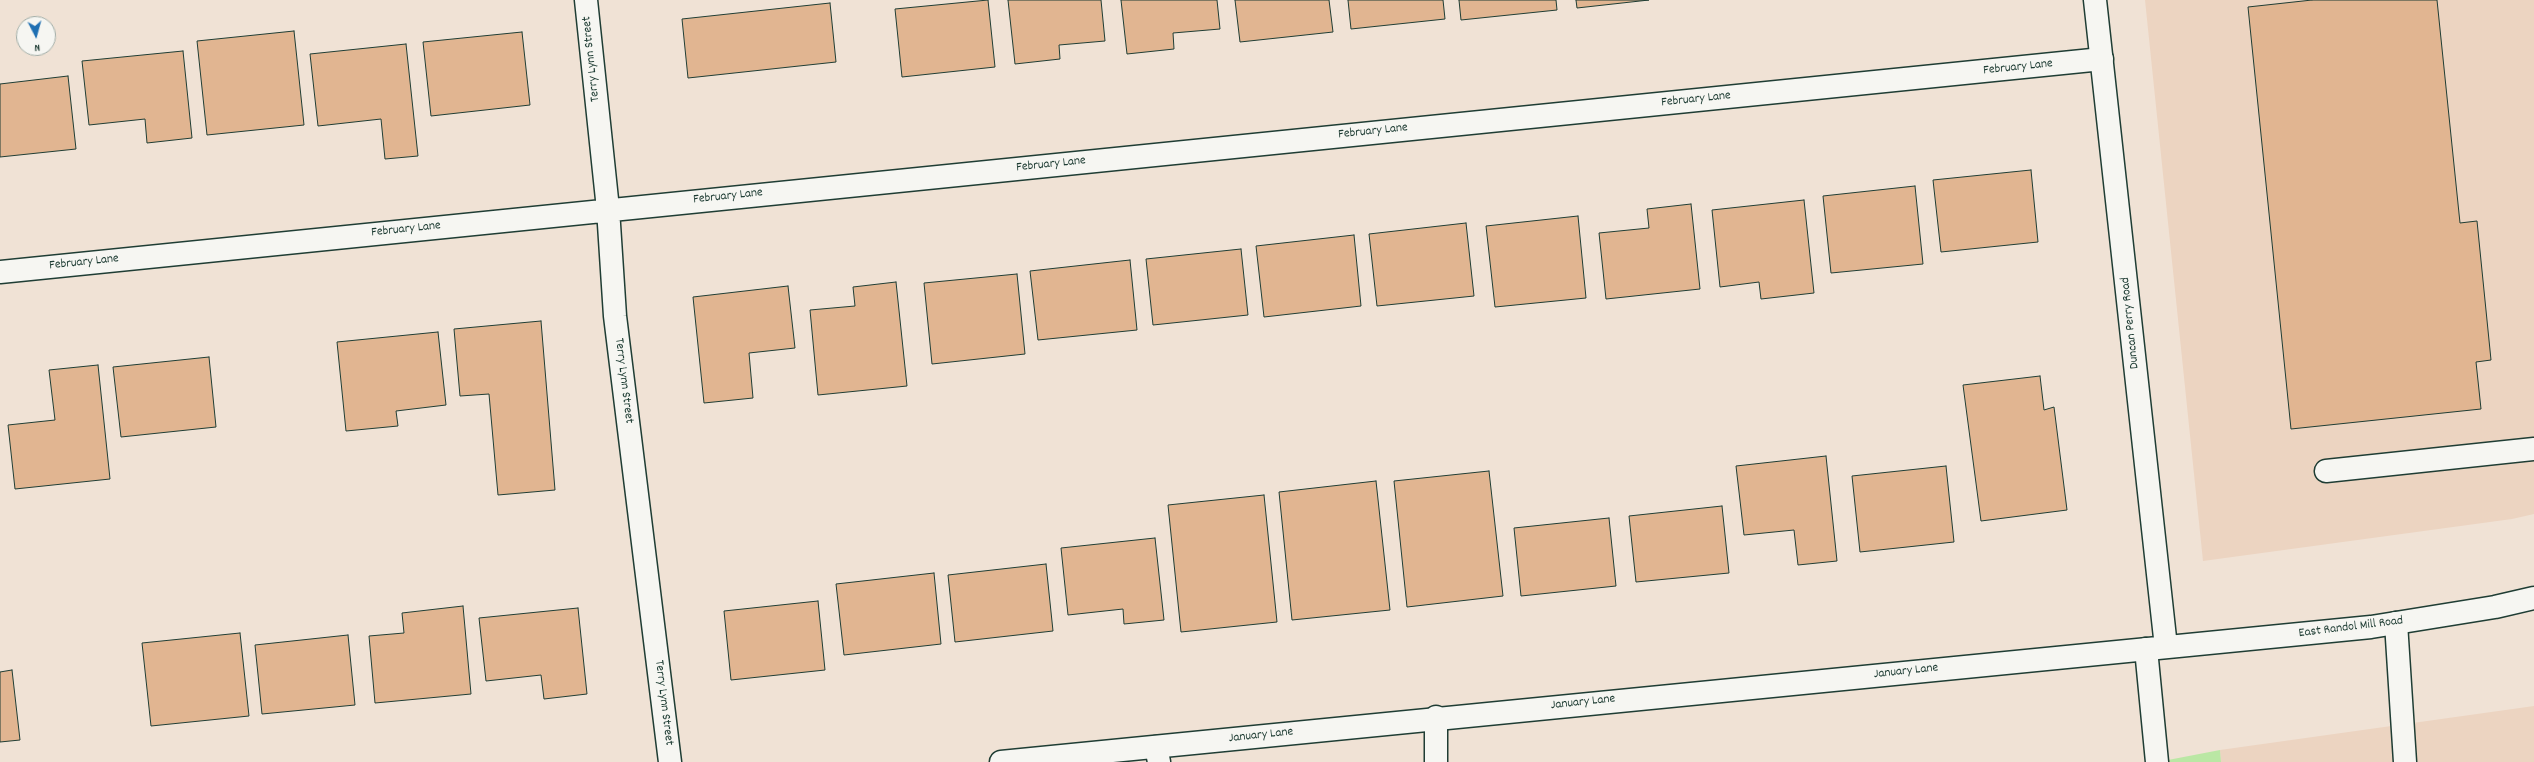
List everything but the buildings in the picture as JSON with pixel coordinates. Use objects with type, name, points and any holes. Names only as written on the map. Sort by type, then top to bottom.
[{"type":"street","name":"Terry Lynn Street","points":[[586,0],[608,209],[615,316],[670,762]]},
{"type":"street","name":"Duncan Perry Road","points":[[2095,0],[2102,59],[2156,648],[2157,762]]},
{"type":"street","name":"February Lane","points":[[0,272],[608,209],[2102,59]]},
{"type":"street","points":[[2326,471],[2534,449]]},
{"type":"street","name":"East Randol Mill Road","points":[[2156,648],[2396,623],[2495,608],[2534,598]]},
{"type":"street","points":[[2396,623],[2405,762]]},
{"type":"street","name":"January Lane","points":[[1001,762],[1158,754],[1436,717],[2156,648]]},
{"type":"street","points":[[1436,717],[1436,762]]},
{"type":"shaded area","points":[[2145,0],[2534,0],[2534,514],[2512,519],[2203,561]]},
{"type":"shaded area","points":[[2534,706],[2534,762],[2221,762],[2220,750]]},
{"type":"green space","points":[[2220,750],[2221,762],[2168,762],[2168,760]]}]
